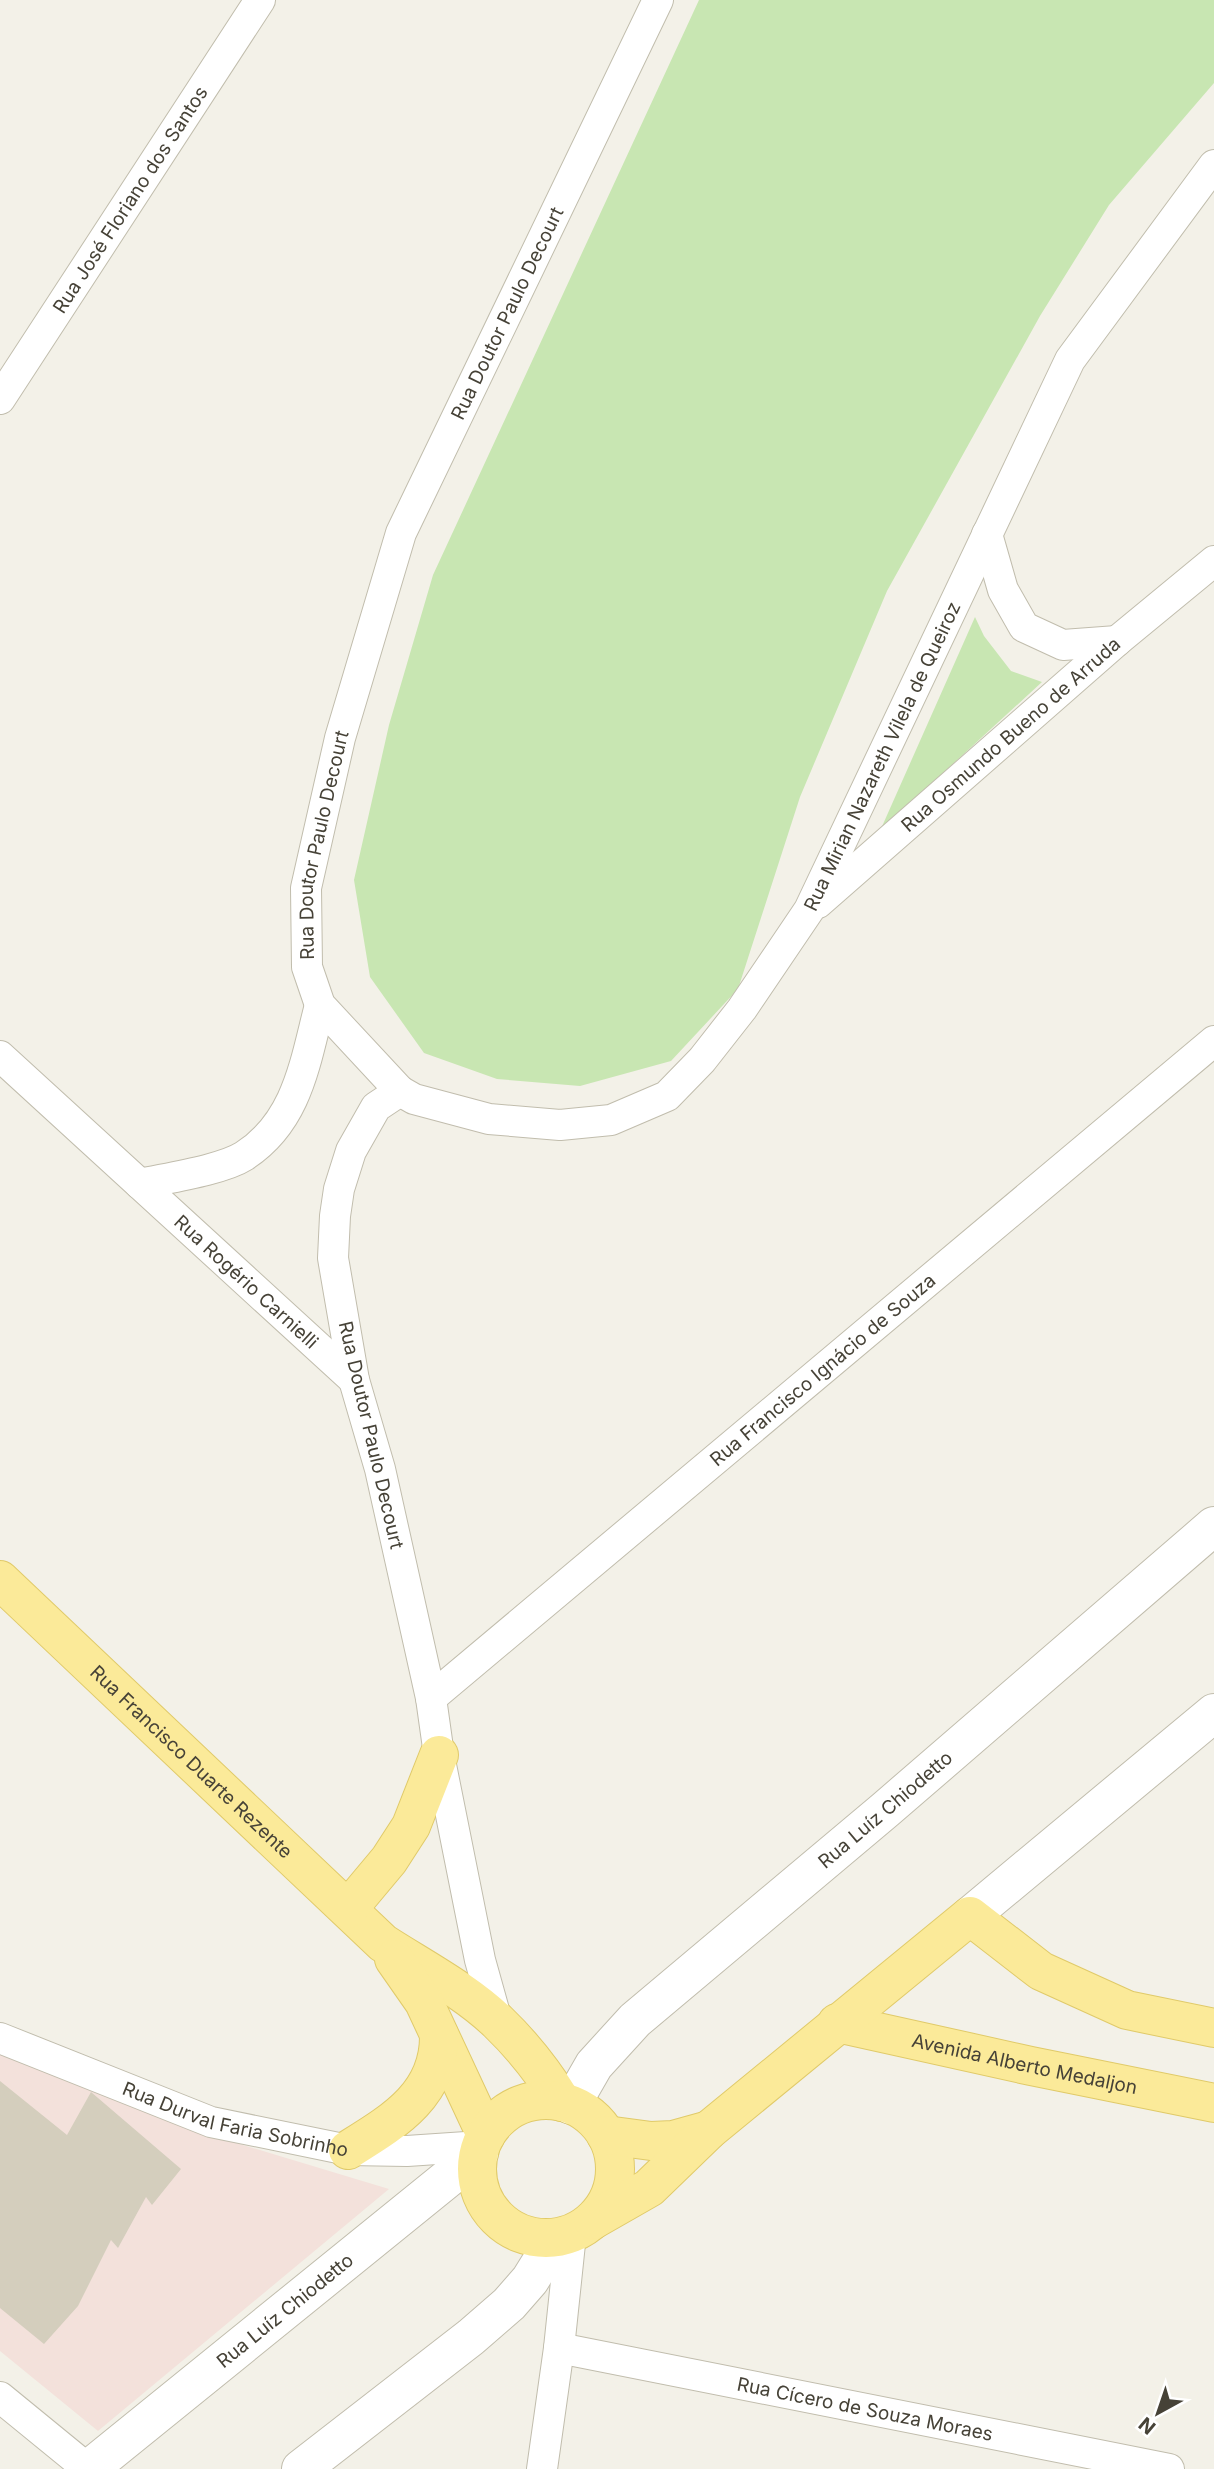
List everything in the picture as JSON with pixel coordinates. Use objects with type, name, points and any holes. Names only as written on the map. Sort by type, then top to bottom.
[{"type":"main road","name":"Rua Francisco Duarte Rezente","points":[[0,1580],[383,1943],[424,2002],[482,2144]]},
{"type":"main road","points":[[348,1909],[389,1860],[411,1826],[439,1755]]},
{"type":"main road","points":[[573,2231],[608,2202],[615,2180],[614,2157],[606,2135],[597,2122],[567,2103],[540,2100],[519,2106],[500,2118],[482,2144],[477,2175],[483,2197],[495,2216],[512,2229],[533,2238],[573,2231],[649,2188],[709,2130],[970,1916],[1041,1971],[1127,2010],[1214,2028]]},
{"type":"main road","name":"Rua Francisco Duarte Rezente","points":[[383,1943],[454,1989],[497,2021],[543,2071],[567,2103]]},
{"type":"main road","name":"Avenida Alberto Medaljon","points":[[837,2024],[1214,2103]]},
{"type":"main road","points":[[348,2150],[393,2122],[415,2100],[432,2072],[439,2051],[439,2035]]},
{"type":"main road","points":[[606,2135],[651,2141],[673,2140],[709,2130]]},
{"type":"street","name":"Rua José Floriano dos Santos","points":[[0,399],[260,0]]},
{"type":"street","name":"Rua Doutor Paulo Decourt","points":[[497,2021],[480,1960],[439,1755],[431,1698],[380,1469],[354,1380],[333,1258],[335,1216],[351,1151],[376,1107],[400,1091],[320,1005],[307,967],[306,888],[340,738],[401,533],[658,0]]},
{"type":"street","name":"Rua Mirian Nazareth Vilela de Queiroz","points":[[400,1091],[414,1099],[489,1119],[560,1125],[611,1120],[667,1096],[702,1060],[742,1009],[809,910],[1070,360],[1214,165]]},
{"type":"street","points":[[987,534],[1003,590],[1024,627],[1063,645],[1117,641]]},
{"type":"street","name":"Rua Osmundo Bueno de Arruda","points":[[809,910],[1117,641],[1214,561]]},
{"type":"street","points":[[140,1184],[219,1165],[243,1156],[277,1127],[296,1095],[320,1005]]},
{"type":"street","name":"Rua Francisco Ignácio de Souza","points":[[431,1698],[1214,1041]]},
{"type":"street","name":"Rua Rogério Carnielli","points":[[0,1056],[354,1380]]},
{"type":"street","name":"Rua Luíz Chiodetto","points":[[567,2103],[594,2065],[635,2020],[896,1801],[1214,1526]]},
{"type":"street","points":[[970,1916],[1214,1713]]},
{"type":"street","name":"Rua Durval Faria Sobrinho","points":[[0,2038],[211,2122],[348,2150],[407,2151],[482,2144]]},
{"type":"street","name":"Rua Luíz Chiodetto","points":[[89,2469],[482,2144]]},
{"type":"street","points":[[542,2469],[573,2231]]},
{"type":"street","points":[[301,2469],[471,2337],[509,2304],[573,2231]]},
{"type":"street","name":"Rua Cícero de Souza Moraes","points":[[559,2348],[1169,2469]]},
{"type":"street","points":[[0,2397],[89,2469]]},
{"type":"shaded area","points":[[0,2048],[213,2136],[389,2189],[98,2431],[0,2351]]},
{"type":"green space","points":[[699,0],[1214,0],[1214,83],[1109,205],[1040,316],[887,591],[800,797],[738,989],[671,1061],[580,1086],[497,1079],[424,1053],[370,977],[354,880],[389,725],[433,575]]},
{"type":"green space","points":[[975,617],[984,636],[1011,671],[1042,682],[880,831]]},
{"type":"building","points":[[0,2081],[67,2135],[91,2092],[181,2169],[152,2205],[146,2197],[118,2248],[111,2240],[78,2306],[44,2344],[0,2308]]}]
